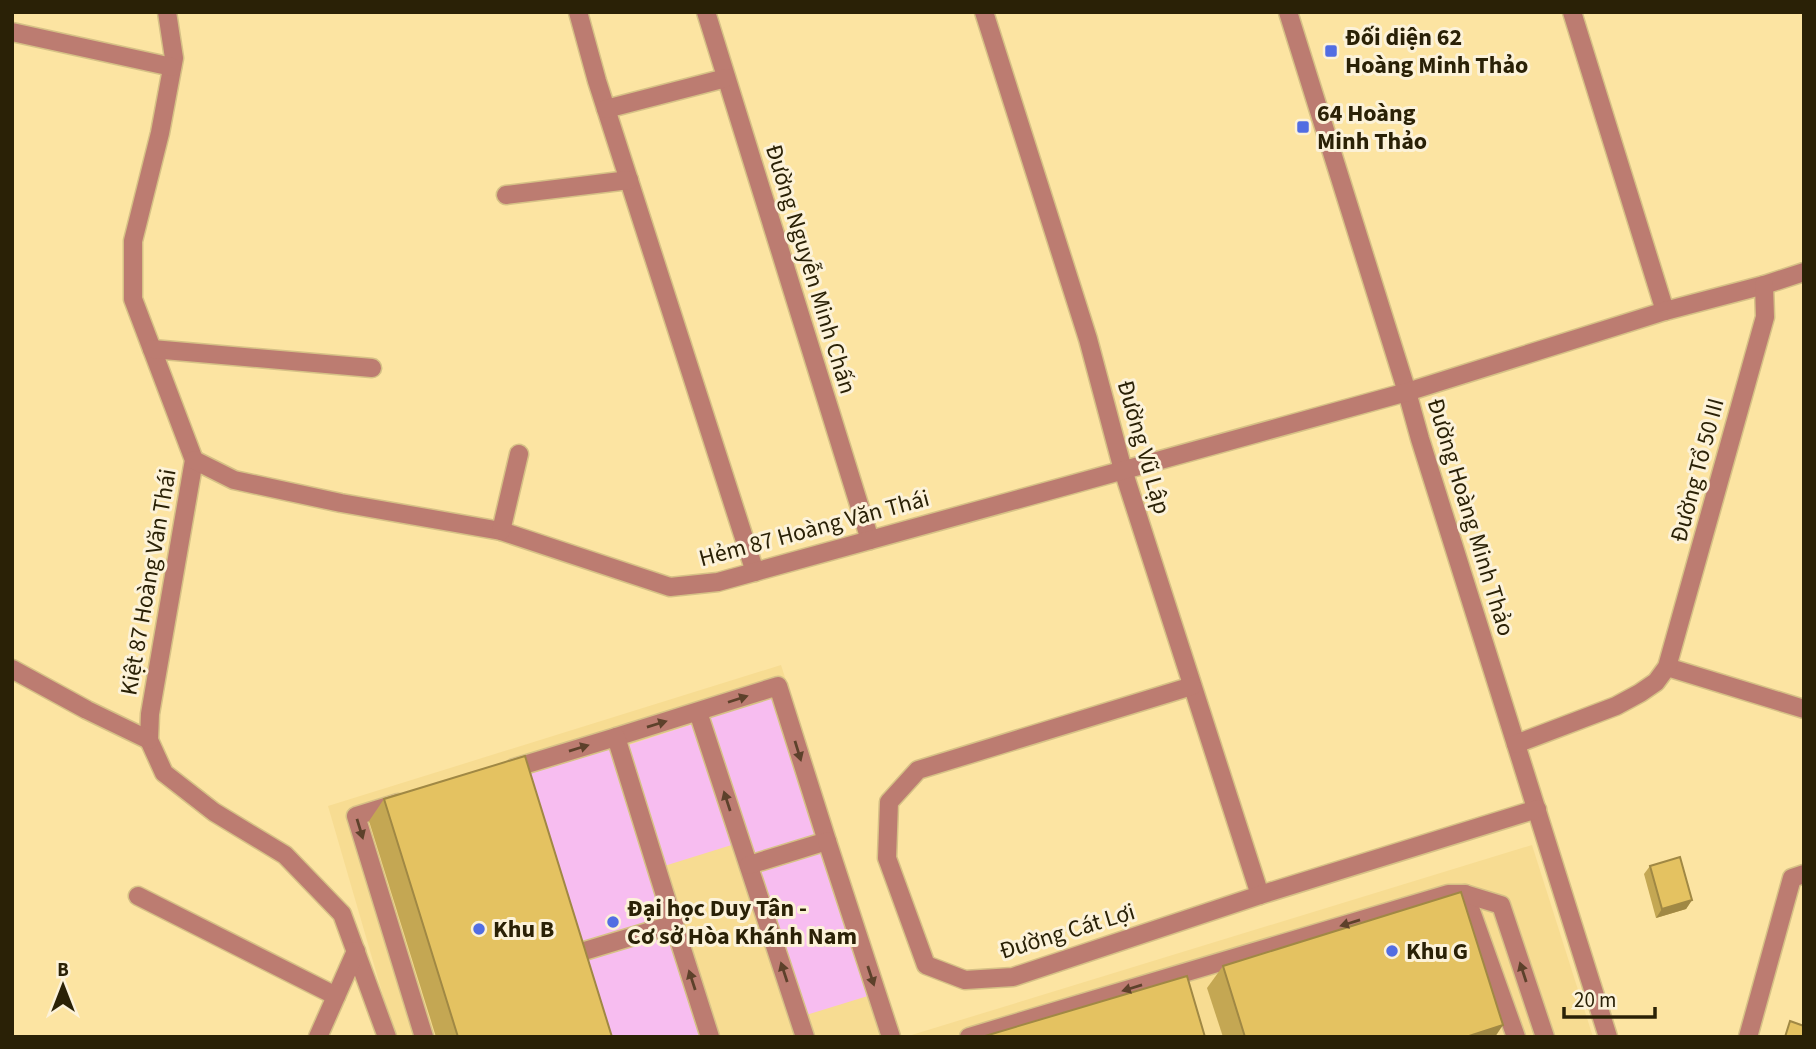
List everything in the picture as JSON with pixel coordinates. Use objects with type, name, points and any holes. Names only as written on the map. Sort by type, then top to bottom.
[{"type":"street","name":"Kiệt 87 Hoàng Văn Thái","points":[[167,12],[174,58],[160,133],[133,241],[133,299],[194,460],[150,714],[149,740],[164,773],[214,812],[285,855],[342,914],[387,1037]]},
{"type":"street","points":[[578,12],[606,109],[755,572]]},
{"type":"street","name":"Đường Nguyễn Minh Chấn","points":[[706,12],[870,540]]},
{"type":"street","name":"Đường Vũ Lập","points":[[984,12],[1088,339],[1123,470],[1260,895]]},
{"type":"street","name":"Đường Hoàng Minh Thảo","points":[[1288,12],[1608,1037]]},
{"type":"street","points":[[1572,12],[1665,311]]},
{"type":"street","points":[[12,32],[172,67]]},
{"type":"street","points":[[606,109],[726,78]]},
{"type":"street","points":[[506,195],[629,180]]},
{"type":"street","name":"Hẻm 87 Hoàng Văn Thái","points":[[194,460],[234,480],[341,503],[500,531],[670,587],[718,582],[1406,391],[1665,311],[1804,272]]},
{"type":"street","name":"Đường Tổ 50 III","points":[[1516,744],[1616,706],[1656,682],[1667,667],[1765,317],[1764,285]]},
{"type":"street","points":[[152,349],[372,368]]},
{"type":"street","points":[[500,531],[519,454]]},
{"type":"street","points":[[1667,667],[1804,709]]},
{"type":"street","points":[[12,669],[149,740]]},
{"type":"street","points":[[510,773],[778,686],[891,1037]]},
{"type":"street","name":"Đường Cát Lợi","points":[[1192,686],[918,770],[890,802],[887,858],[926,965],[965,980],[1013,977],[1260,895],[1538,809]]},
{"type":"street","points":[[698,712],[805,1037]]},
{"type":"street","points":[[617,737],[710,1037]]},
{"type":"street","points":[[408,800],[356,816],[424,1037]]},
{"type":"street","points":[[749,865],[827,841]]},
{"type":"street","points":[[1748,1037],[1792,878],[1804,874]]},
{"type":"street","points":[[970,1037],[1448,894],[1465,894],[1501,905],[1545,1037]]},
{"type":"street","points":[[1465,894],[1516,1037]]},
{"type":"street","points":[[138,896],[336,996]]},
{"type":"street","points":[[571,955],[674,924]]},
{"type":"street","points":[[318,1037],[356,951]]},
{"type":"street","points":[[1175,975],[1184,994]]},
{"type":"shaded area","name":"Đại học Duy Tân - Cơ sở Hòa Khánh Nam","points":[[781,665],[901,1037],[395,1037],[328,806]]},
{"type":"shaded area","points":[[773,691],[821,838],[752,860],[704,713]]},
{"type":"shaded area","points":[[699,722],[738,843],[661,867],[622,747]]},
{"type":"shaded area","points":[[613,748],[667,922],[577,950],[523,776]]},
{"type":"shaded area","points":[[823,845],[871,995],[803,1016],[755,867]]},
{"type":"shaded area","points":[[1532,845],[1593,1037],[905,1037]]},
{"type":"shaded area","points":[[669,932],[703,1037],[606,1037],[581,959]]},
{"type":"building","name":"Khu B","points":[[525,756],[612,1037],[458,1037],[384,799]]},
{"type":"building","points":[[1680,857],[1692,900],[1662,909],[1650,866]]},
{"type":"building","name":"Khu G","points":[[1461,892],[1503,1025],[1466,1037],[1245,1037],[1223,966]]},
{"type":"building","points":[[1187,976],[1205,1037],[985,1037],[985,1036]]},
{"type":"building","points":[[1790,1021],[1804,1026],[1804,1037],[1785,1037]]},
{"type":"place","name":"Đối diện 62 Hoàng Minh Thảo","points":[[1331,51]]},
{"type":"place","name":"64 Hoàng Minh Thảo","points":[[1303,127]]},
{"type":"place","name":"Đại học Duy Tân - Cơ sở Hòa Khánh Nam","points":[[613,922]]},
{"type":"place","name":"Khu B","points":[[479,929]]},
{"type":"place","name":"Khu G","points":[[1392,951]]}]
